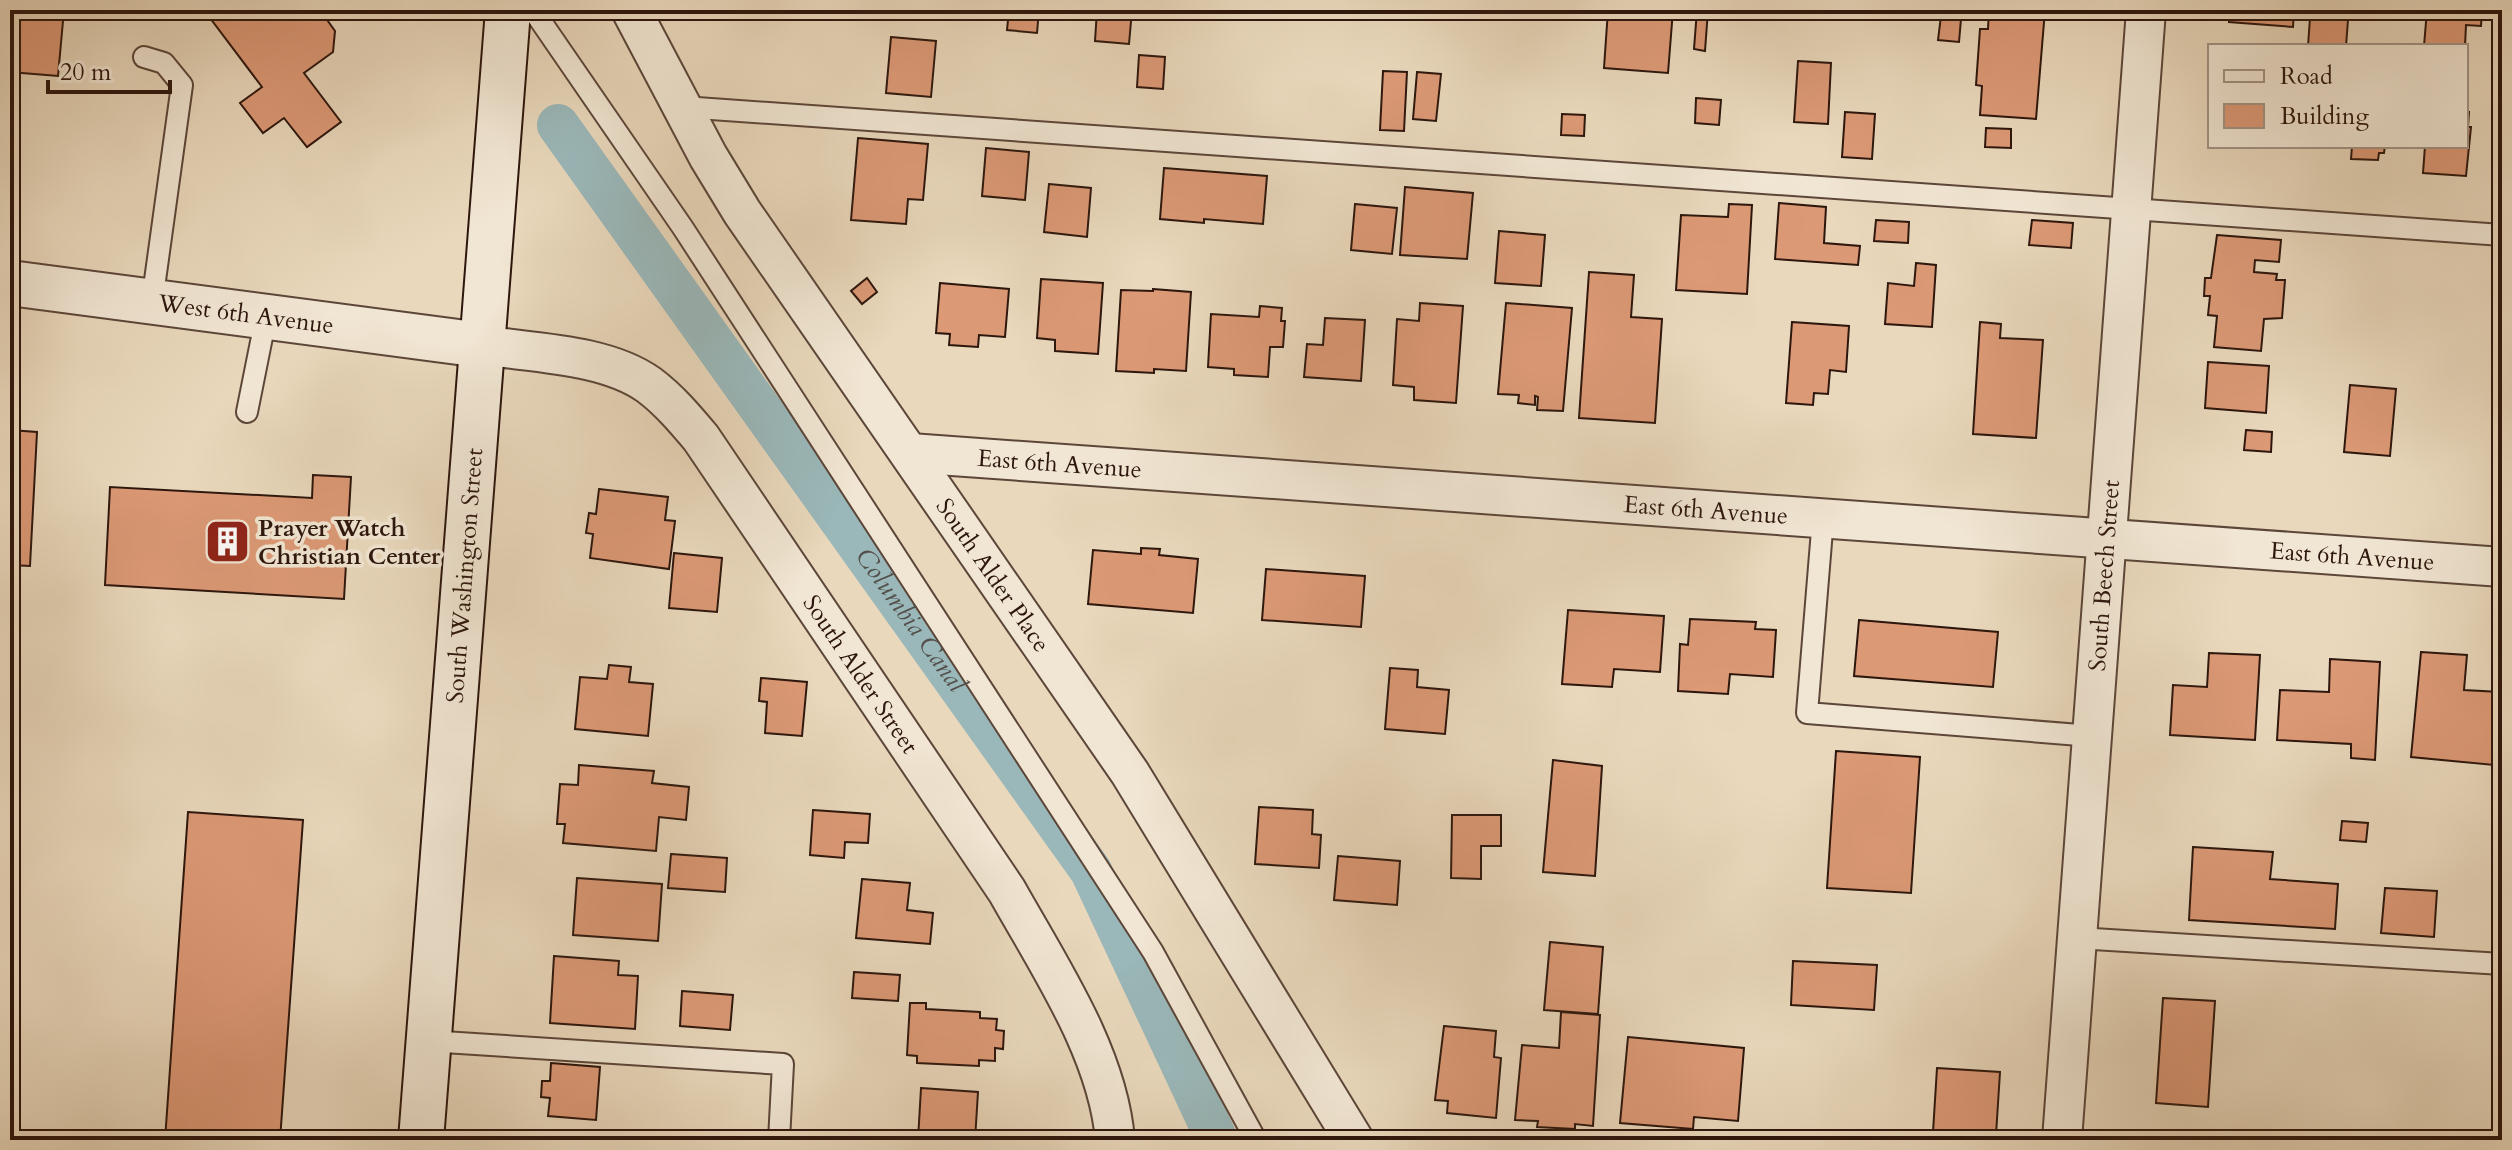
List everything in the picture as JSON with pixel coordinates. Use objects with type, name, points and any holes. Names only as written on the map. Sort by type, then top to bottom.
[{"type":"main road","name":"South Washington Street","points":[[421,1140],[508,10]]},
{"type":"main road","name":"West 6th Avenue","points":[[10,283],[481,345]]},
{"type":"street","name":"South Alder Place","points":[[631,10],[708,156],[742,212],[1130,773],[1354,1140]]},
{"type":"street","name":"South Beech Street","points":[[2062,1140],[2146,10]]},
{"type":"street","name":"South Alder Street","points":[[481,345],[599,362],[622,370],[648,384],[675,407],[701,438],[1007,891],[1043,955],[1100,1070],[1115,1140]]},
{"type":"street","name":"East 6th Avenue","points":[[910,453],[2502,567]]},
{"type":"lane","points":[[533,10],[683,228],[1153,952],[1256,1140]]},
{"type":"lane","points":[[144,57],[164,63],[182,85],[152,302]]},
{"type":"lane","points":[[683,107],[2502,235]]},
{"type":"lane","points":[[247,412],[266,317]]},
{"type":"lane","points":[[1823,518],[1807,713],[2092,736]]},
{"type":"lane","points":[[2077,938],[2502,964]]},
{"type":"lane","points":[[428,1041],[783,1064],[779,1140]]},
{"type":"building","points":[[10,10],[64,10],[58,76],[10,72]]},
{"type":"building","points":[[204,10],[320,10],[335,31],[333,52],[304,73],[341,122],[307,147],[284,118],[263,133],[240,103],[262,87]]},
{"type":"building","points":[[1009,10],[1039,10],[1037,33],[1007,30]]},
{"type":"building","points":[[1097,10],[1132,10],[1129,44],[1095,41]]},
{"type":"building","points":[[1608,10],[1673,10],[1668,73],[1604,68]]},
{"type":"building","points":[[1697,10],[1708,10],[1705,51],[1694,49]]},
{"type":"building","points":[[1989,10],[2045,10],[2036,119],[1980,115],[1982,86],[1976,85],[1980,29],[1988,29]]},
{"type":"building","points":[[2230,10],[2294,10],[2293,27],[2229,22]]},
{"type":"building","points":[[2427,10],[2482,10],[2481,26],[2466,25],[2465,44],[2424,44]]},
{"type":"building","points":[[1941,16],[1961,19],[1959,42],[1938,40]]},
{"type":"building","points":[[2310,18],[2348,20],[2346,44],[2308,44]]},
{"type":"building","points":[[891,37],[936,41],[931,97],[886,93]]},
{"type":"building","points":[[1139,55],[1165,57],[1163,89],[1137,87]]},
{"type":"building","points":[[1798,61],[1831,63],[1828,124],[1794,122]]},
{"type":"building","points":[[1383,71],[1407,72],[1404,131],[1380,130]]},
{"type":"building","points":[[1417,72],[1441,74],[1436,121],[1413,119]]},
{"type":"building","points":[[1696,98],[1721,100],[1719,125],[1695,123]]},
{"type":"building","points":[[1845,112],[1875,114],[1872,159],[1842,157]]},
{"type":"building","points":[[1562,114],[1585,115],[1584,136],[1561,135]]},
{"type":"building","points":[[2468,127],[2471,127],[2466,176],[2423,173],[2425,148],[2468,148]]},
{"type":"building","points":[[1986,128],[2011,129],[2011,148],[1985,147]]},
{"type":"building","points":[[858,138],[928,144],[923,200],[908,199],[906,224],[851,220]]},
{"type":"building","points":[[986,148],[1029,152],[1025,200],[982,196]]},
{"type":"building","points":[[2352,148],[2385,148],[2384,153],[2379,153],[2378,160],[2351,159]]},
{"type":"building","points":[[1164,168],[1267,176],[1263,224],[1160,219]]},
{"type":"building","points":[[1049,184],[1091,188],[1087,237],[1044,232]]},
{"type":"building","points":[[1405,187],[1473,193],[1467,259],[1400,255]]},
{"type":"building","points":[[1779,203],[1826,207],[1824,243],[1860,246],[1858,265],[1775,259]]},
{"type":"building","points":[[1355,204],[1397,208],[1392,254],[1351,250]]},
{"type":"building","points":[[1729,204],[1752,205],[1747,294],[1676,290],[1681,215],[1728,217]]},
{"type":"building","points":[[1876,220],[1909,222],[1908,243],[1874,241]]},
{"type":"building","points":[[2032,220],[2073,223],[2071,248],[2029,245]]},
{"type":"building","points":[[1499,231],[1545,235],[1541,286],[1495,283]]},
{"type":"building","points":[[2217,235],[2281,240],[2279,262],[2255,260],[2254,272],[2277,274],[2276,280],[2285,280],[2282,318],[2264,319],[2261,351],[2214,347],[2217,316],[2208,315],[2210,296],[2204,296],[2205,278],[2211,278]]},
{"type":"building","points":[[1916,263],[1936,265],[1932,327],[1885,324],[1888,283],[1914,286]]},
{"type":"building","points":[[1589,272],[1634,275],[1631,317],[1662,319],[1655,423],[1579,418]]},
{"type":"building","points":[[867,278],[877,292],[862,304],[851,291]]},
{"type":"building","points":[[1041,279],[1103,283],[1098,354],[1055,351],[1055,340],[1037,338]]},
{"type":"building","points":[[940,283],[1009,289],[1005,337],[979,335],[978,347],[949,345],[950,334],[936,333]]},
{"type":"building","points":[[1121,290],[1191,292],[1186,371],[1116,371]]},
{"type":"building","points":[[1420,303],[1463,306],[1456,403],[1414,400],[1414,387],[1393,385],[1397,319],[1419,321]]},
{"type":"building","points":[[1506,303],[1572,308],[1563,411],[1537,410],[1538,397],[1535,396],[1535,405],[1518,403],[1519,395],[1498,394]]},
{"type":"building","points":[[1260,306],[1282,308],[1281,321],[1285,321],[1283,347],[1270,347],[1268,377],[1234,375],[1234,369],[1208,367],[1211,314],[1259,317]]},
{"type":"building","points":[[1325,318],[1365,320],[1361,381],[1304,377],[1307,344],[1323,345]]},
{"type":"building","points":[[1792,322],[1849,326],[1846,372],[1830,370],[1828,394],[1814,393],[1813,405],[1786,403]]},
{"type":"building","points":[[1980,322],[2001,324],[2000,338],[2043,340],[2036,438],[1973,434]]},
{"type":"building","points":[[2208,362],[2269,366],[2266,413],[2205,408]]},
{"type":"building","points":[[2350,385],[2396,389],[2390,456],[2344,452]]},
{"type":"building","points":[[10,430],[37,432],[30,566],[10,565]]},
{"type":"building","points":[[2246,430],[2272,432],[2271,452],[2244,450]]},
{"type":"building","name":"Prayer Watch Christian Center","points":[[313,475],[351,477],[344,599],[105,585],[110,487],[312,498]]},
{"type":"building","points":[[599,489],[668,497],[665,520],[675,521],[669,569],[590,558],[593,534],[586,533],[589,513],[596,514]]},
{"type":"building","points":[[1141,548],[1160,549],[1159,555],[1198,559],[1193,613],[1088,604],[1093,550],[1141,554]]},
{"type":"building","points":[[674,553],[722,558],[717,612],[669,608]]},
{"type":"building","points":[[1266,569],[1365,576],[1361,627],[1262,620]]},
{"type":"building","points":[[1568,610],[1664,616],[1660,672],[1614,669],[1612,687],[1562,684]]},
{"type":"building","points":[[1690,619],[1756,622],[1755,629],[1776,630],[1773,677],[1730,674],[1728,694],[1678,691],[1680,644],[1688,645]]},
{"type":"building","points":[[1859,620],[1998,632],[1993,687],[1854,676]]},
{"type":"building","points":[[2421,652],[2467,655],[2464,690],[2500,692],[2494,765],[2411,757]]},
{"type":"building","points":[[2209,653],[2260,655],[2255,740],[2170,735],[2173,685],[2207,687]]},
{"type":"building","points":[[2330,659],[2380,662],[2375,760],[2351,758],[2351,744],[2277,740],[2280,690],[2329,692]]},
{"type":"building","points":[[609,665],[631,667],[629,682],[653,684],[648,736],[575,729],[580,677],[607,679]]},
{"type":"building","points":[[1390,668],[1418,670],[1417,687],[1449,690],[1445,734],[1385,729]]},
{"type":"building","points":[[761,678],[807,682],[802,736],[765,733],[767,702],[759,701]]},
{"type":"building","points":[[1836,751],[1920,757],[1911,893],[1827,888]]},
{"type":"building","points":[[1553,760],[1602,766],[1595,876],[1543,872]]},
{"type":"building","points":[[579,765],[654,771],[652,783],[689,787],[686,820],[659,817],[656,851],[563,843],[565,824],[557,824],[560,784],[578,785]]},
{"type":"building","points":[[1259,807],[1313,810],[1312,834],[1321,835],[1319,868],[1255,864]]},
{"type":"building","points":[[813,810],[870,814],[868,843],[845,842],[844,858],[810,855]]},
{"type":"building","points":[[188,812],[303,820],[280,1140],[165,1140]]},
{"type":"building","points":[[1452,815],[1501,815],[1501,846],[1481,846],[1481,879],[1451,878]]},
{"type":"building","points":[[2342,821],[2368,823],[2366,842],[2340,840]]},
{"type":"building","points":[[2193,847],[2273,852],[2270,879],[2338,884],[2335,929],[2189,920]]},
{"type":"building","points":[[671,854],[727,858],[725,892],[668,888]]},
{"type":"building","points":[[1338,856],[1400,861],[1397,905],[1334,900]]},
{"type":"building","points":[[577,878],[662,884],[658,941],[573,935]]},
{"type":"building","points":[[862,879],[910,883],[907,910],[933,913],[930,944],[856,938]]},
{"type":"building","points":[[2385,888],[2437,891],[2434,937],[2381,933]]},
{"type":"building","points":[[1550,942],[1603,947],[1598,1014],[1544,1010]]},
{"type":"building","points":[[554,956],[619,961],[618,975],[638,976],[635,1029],[550,1023]]},
{"type":"building","points":[[1793,961],[1877,965],[1874,1010],[1791,1005]]},
{"type":"building","points":[[854,972],[900,975],[898,1001],[852,998]]},
{"type":"building","points":[[682,991],[733,995],[730,1030],[680,1026]]},
{"type":"building","points":[[2163,998],[2215,1001],[2208,1107],[2156,1103]]},
{"type":"building","points":[[910,1003],[926,1003],[926,1009],[980,1012],[980,1018],[997,1019],[996,1030],[1004,1031],[1003,1049],[995,1048],[995,1061],[979,1060],[979,1066],[917,1063],[917,1056],[907,1055]]},
{"type":"building","points":[[1561,1012],[1600,1015],[1593,1126],[1575,1124],[1575,1129],[1537,1127],[1538,1121],[1515,1120],[1522,1045],[1559,1048]]},
{"type":"building","points":[[1444,1026],[1496,1031],[1494,1057],[1501,1058],[1496,1118],[1447,1113],[1448,1101],[1435,1100]]},
{"type":"building","points":[[1628,1037],[1744,1048],[1738,1121],[1694,1117],[1693,1129],[1620,1123]]},
{"type":"building","points":[[551,1063],[600,1067],[596,1120],[548,1116],[550,1098],[541,1097],[542,1081],[550,1081]]},
{"type":"building","points":[[1937,1068],[2000,1072],[1996,1135],[1933,1132]]},
{"type":"building","points":[[921,1088],[978,1092],[975,1140],[918,1140]]},
{"type":"waterway","name":"Columbia Canal","points":[[558,125],[1091,871],[1217,1140]]},
{"type":"place","name":"Prayer Watch Christian Center","points":[[227,542]]}]
